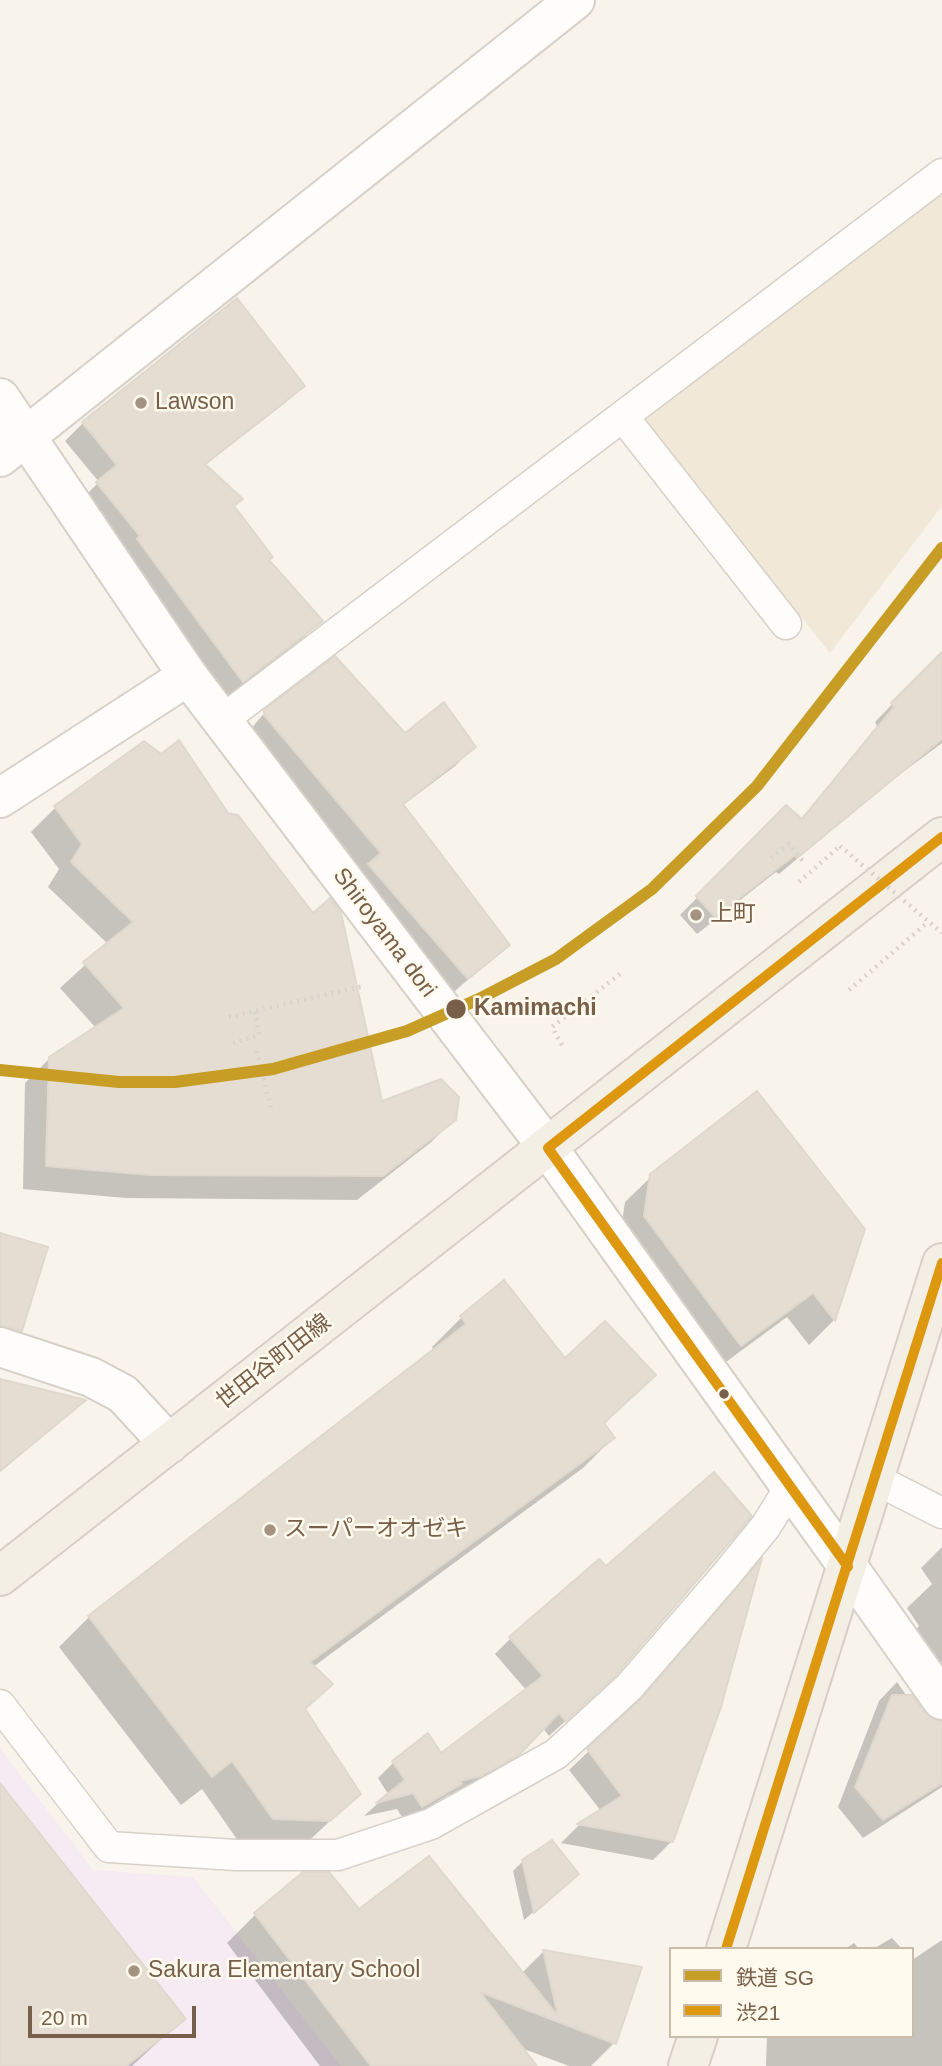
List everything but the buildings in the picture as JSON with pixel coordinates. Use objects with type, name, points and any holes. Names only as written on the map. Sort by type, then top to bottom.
[{"type":"main road","name":"世田谷町田線","points":[[0,1576],[942,837]]},
{"type":"main road","points":[[727,1947],[942,1263]]},
{"type":"main road","points":[[688,2066],[697,2038]]},
{"type":"street","points":[[14,447],[575,0]]},
{"type":"street","name":"Shiroyama dori","points":[[0,398],[14,447],[548,1148],[942,1700]]},
{"type":"street","points":[[0,798],[188,676]]},
{"type":"street","points":[[0,1347],[91,1377],[122,1394],[169,1444]]},
{"type":"lane","points":[[221,721],[624,418],[942,174]]},
{"type":"lane","points":[[624,418],[786,624]]},
{"type":"lane","points":[[873,1478],[942,1513]]},
{"type":"lane","points":[[0,1705],[108,1847],[236,1855],[338,1855],[431,1824],[556,1754],[629,1687],[766,1526],[789,1489]]},
{"type":"path","points":[[771,858],[789,844],[805,864]]},
{"type":"path","points":[[790,890],[840,846],[942,933]]},
{"type":"path","points":[[849,990],[928,922]]},
{"type":"path","points":[[229,1017],[414,972]]},
{"type":"path","points":[[562,1045],[552,1027],[620,974]]},
{"type":"path","points":[[233,1043],[259,1035],[255,1012]]},
{"type":"path","points":[[257,1051],[271,1109]]},
{"type":"shaded area","points":[[942,192],[942,506],[830,653],[644,421]]},
{"type":"shaded area","name":"Sakura Elementary School","points":[[0,1748],[93,1870],[193,1877],[341,2066],[0,2066]]},
{"type":"rail line","name":"SG","points":[[0,1070],[119,1082],[175,1082],[273,1069],[407,1031],[479,999],[556,959],[652,889],[757,786],[942,548]]},
{"type":"transit line","name":"渋21","points":[[848,1567],[548,1148],[942,837]]},
{"type":"transit line","name":"渋21","points":[[727,1947],[942,1263]]},
{"type":"place","name":"Lawson","points":[[141,403]]},
{"type":"place","name":"上町","points":[[696,915]]},
{"type":"place","name":"Kamimachi","points":[[456,1009]]},
{"type":"place","name":"スーパーオオゼキ","points":[[270,1530]]},
{"type":"place","name":"Sakura Elementary School","points":[[134,1971]]}]
